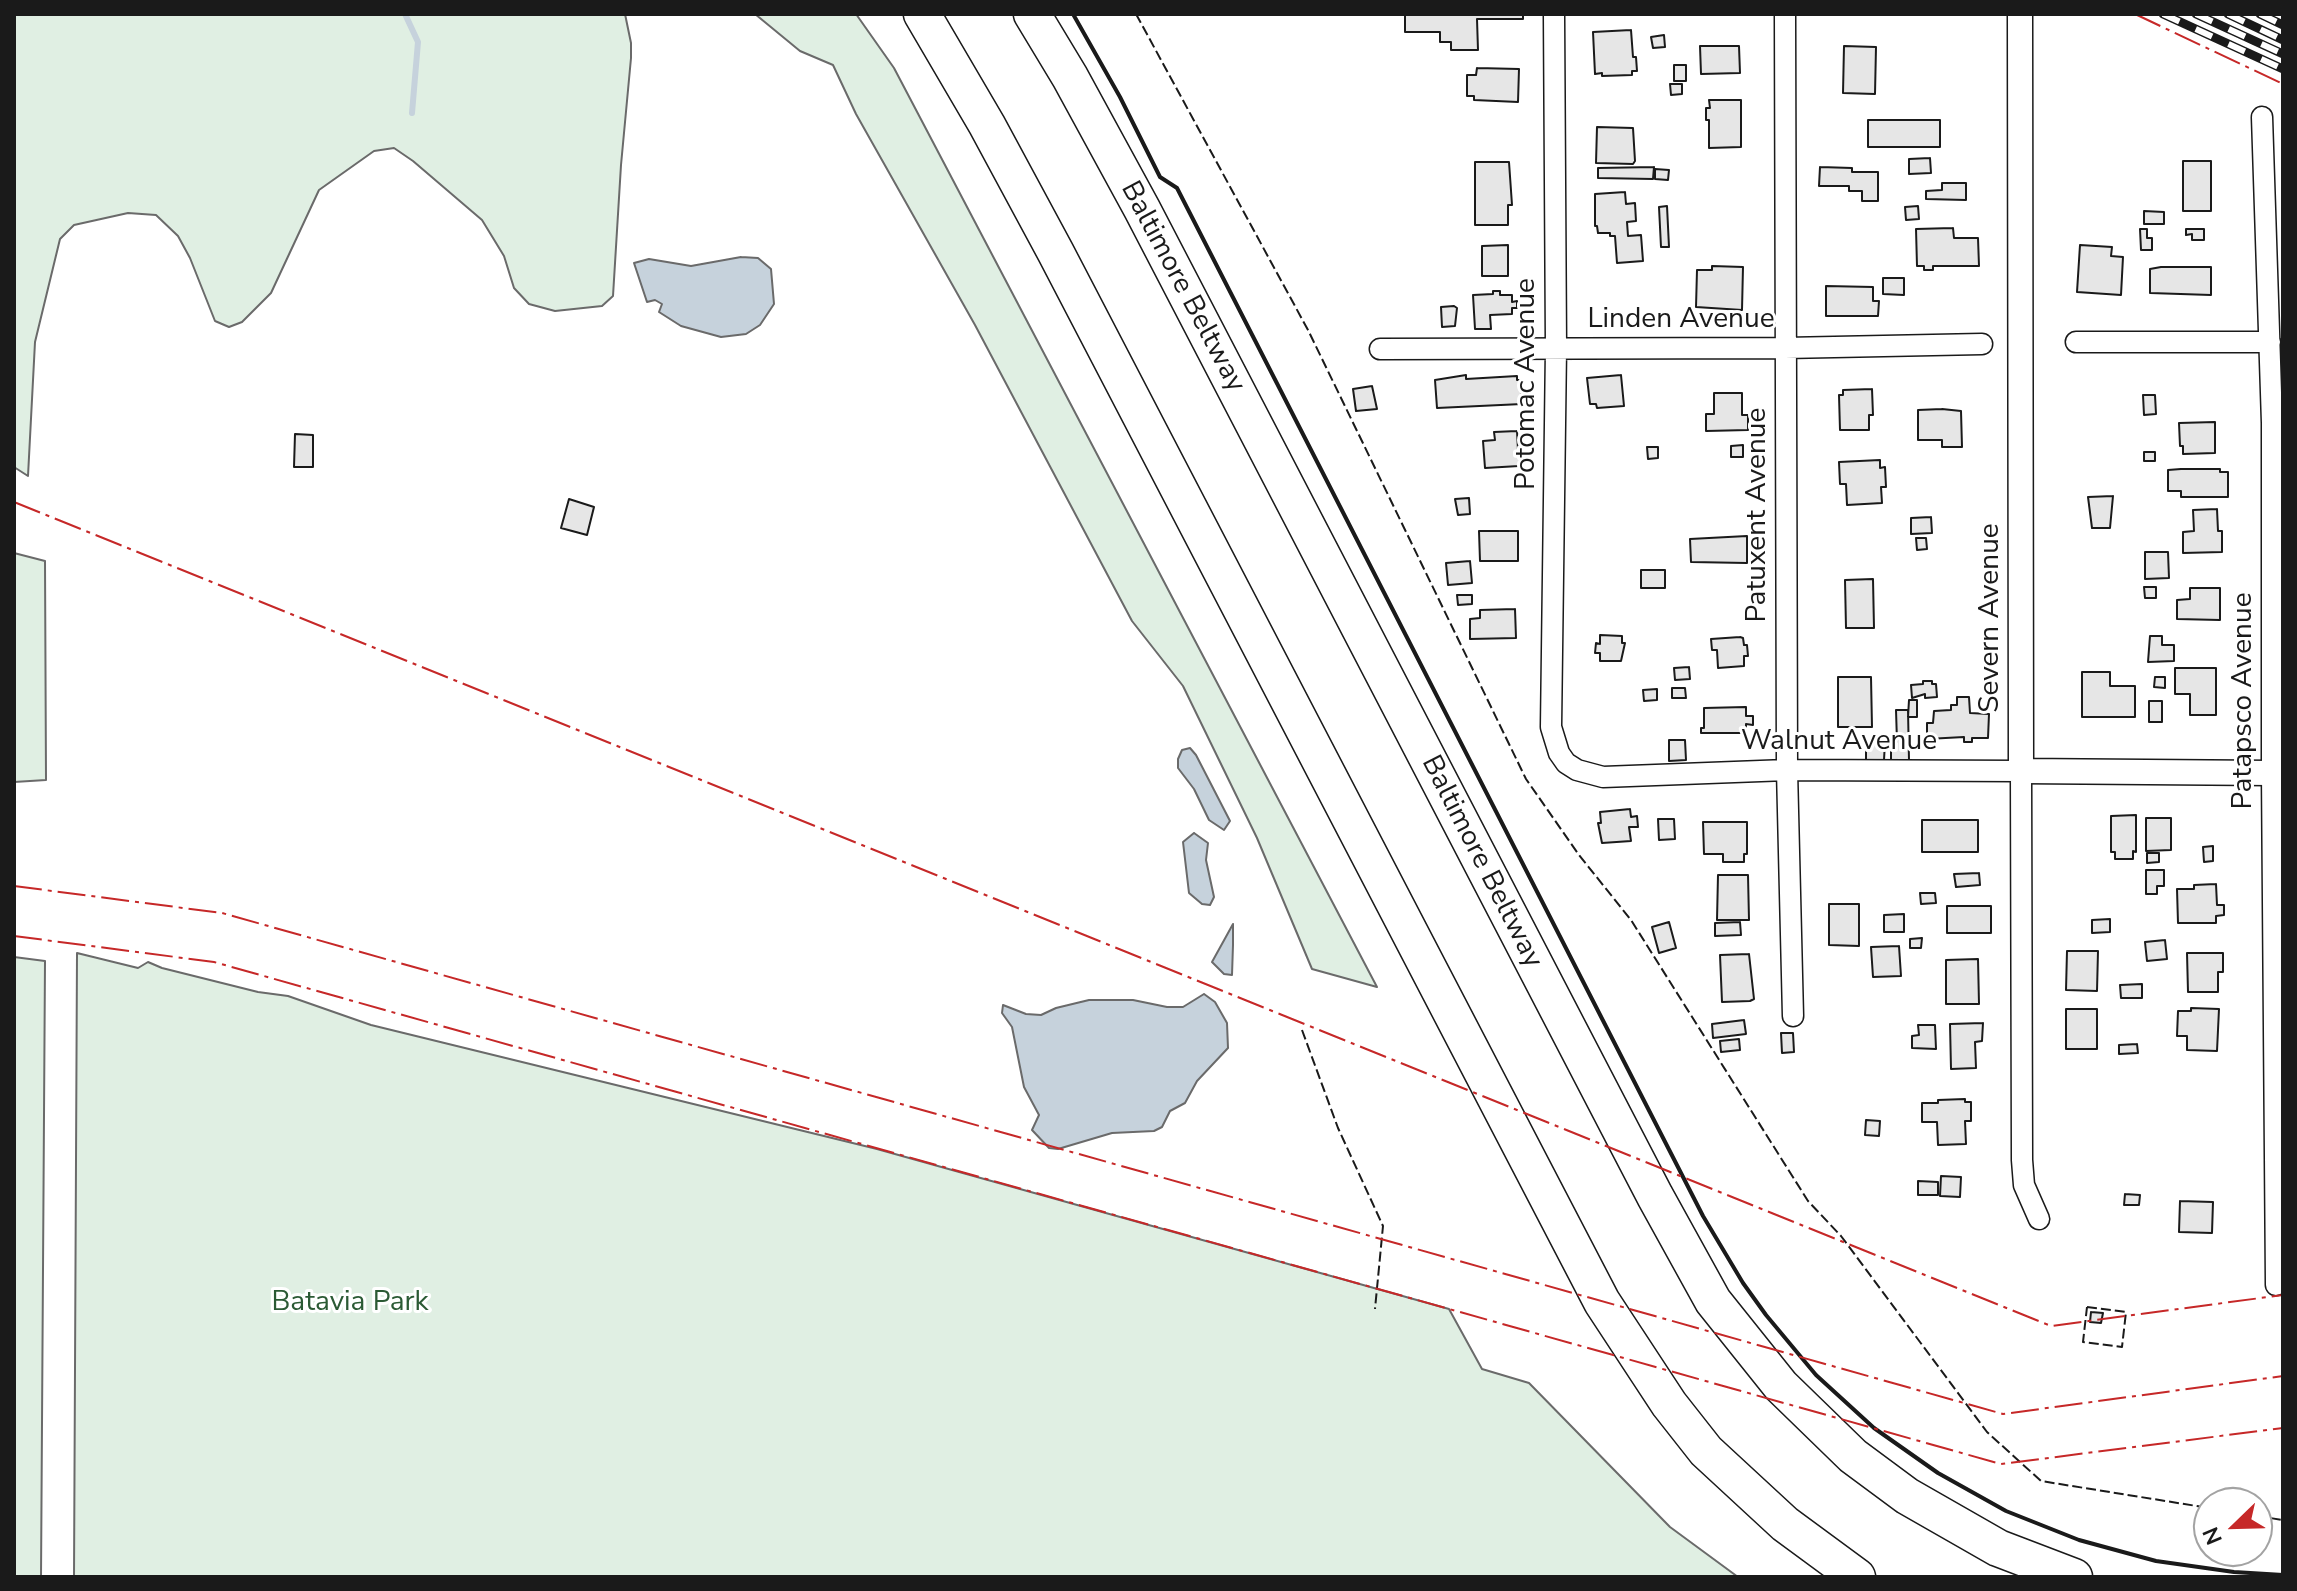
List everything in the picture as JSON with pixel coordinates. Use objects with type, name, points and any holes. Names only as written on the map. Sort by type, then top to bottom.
[{"type":"highway","points":[[922,14],[987,125],[1056,253],[1602,1302],[1660,1392],[1706,1451],[1785,1524],[1857,1577]]},
{"type":"highway","name":"Baltimore Beltway","points":[[1032,14],[1142,209],[1655,1196],[1713,1301],[1781,1386],[1853,1456],[1907,1496],[1998,1548],[2074,1577]]},
{"type":"street","name":"Potomac Avenue","points":[[1554,14],[1556,348],[1551,727],[1559,753]]},
{"type":"street","name":"Patuxent Avenue","points":[[1785,14],[1787,770],[1793,1016]]},
{"type":"street","name":"Severn Avenue","points":[[2020,25],[2022,1160],[2024,1185],[2039,1219]]},
{"type":"street","name":"Patapsco Avenue","points":[[2262,117],[2272,423],[2277,775],[2276,1285]]},
{"type":"street","points":[[2076,342],[2270,342]]},
{"type":"street","name":"Linden Avenue","points":[[1380,349],[1982,344]]},
{"type":"street","name":"Walnut Avenue","points":[[1559,753],[1566,763],[1577,770],[1603,777],[1787,770],[2277,775]]},
{"type":"green space","points":[[14,14],[625,14],[631,58],[613,296],[602,306],[555,311],[529,304],[514,288],[504,256],[482,220],[394,148],[374,151],[319,190],[271,293],[242,322],[229,327],[215,321],[178,236],[156,215],[128,213],[74,225],[60,239],[35,342],[28,476],[14,467]]},
{"type":"green space","points":[[755,14],[856,14],[894,68],[1377,987],[1312,969],[1257,838],[1183,686],[1132,621],[975,325],[856,114],[833,65],[800,51]]},
{"type":"green space","points":[[14,553],[45,561],[46,780],[14,782]]},
{"type":"green space","name":"Batavia Park","points":[[77,953],[138,968],[148,962],[258,992],[288,996],[371,1025],[877,1149],[1449,1309],[1482,1369],[1529,1383],[1670,1527],[1738,1577],[74,1577]]},
{"type":"green space","points":[[14,957],[45,961],[41,1577],[14,1577]]},
{"type":"shaded area","points":[[741,257],[758,258],[771,269],[774,304],[760,325],[746,334],[721,337],[681,326],[659,312],[662,304],[655,300],[647,302],[634,263],[649,259],[691,266]]},
{"type":"shaded area","points":[[1190,748],[1230,821],[1224,830],[1209,820],[1194,789],[1178,768],[1182,750]]},
{"type":"shaded area","points":[[1194,833],[1208,843],[1206,860],[1214,897],[1210,905],[1202,904],[1189,893],[1183,842]]},
{"type":"shaded area","points":[[1233,924],[1232,975],[1224,974],[1212,962]]},
{"type":"shaded area","points":[[1204,994],[1215,1002],[1227,1023],[1228,1048],[1197,1081],[1185,1103],[1170,1111],[1162,1127],[1154,1131],[1112,1133],[1058,1149],[1049,1148],[1032,1130],[1039,1115],[1024,1087],[1012,1027],[1002,1013],[1003,1005],[1026,1014],[1041,1015],[1089,1000],[1133,1000],[1183,1007]]},
{"type":"building","points":[[1405,14],[1523,14],[1523,19],[1477,19],[1478,50],[1451,50],[1451,42],[1440,42],[1440,32],[1405,32]]},
{"type":"building","points":[[1631,30],[1637,71],[1632,71],[1632,75],[1595,74],[1593,32]]},
{"type":"building","points":[[1664,35],[1665,47],[1653,48],[1651,37]]},
{"type":"building","points":[[1700,46],[1739,46],[1740,73],[1701,74]]},
{"type":"building","points":[[1844,46],[1876,47],[1875,94],[1843,93]]},
{"type":"building","points":[[1674,65],[1686,65],[1686,81],[1674,81]]},
{"type":"building","points":[[1477,68],[1519,69],[1518,102],[1474,100],[1474,96],[1467,96],[1467,75],[1476,75]]},
{"type":"building","points":[[1670,84],[1682,84],[1682,94],[1671,95]]},
{"type":"building","points":[[1709,100],[1741,100],[1741,147],[1709,148],[1706,108],[1710,108]]},
{"type":"building","points":[[1868,120],[1940,120],[1940,147],[1868,147]]},
{"type":"building","points":[[1597,127],[1633,128],[1633,164],[1596,163]]},
{"type":"building","points":[[1930,158],[1931,173],[1909,174],[1909,159]]},
{"type":"building","points":[[2183,161],[2211,161],[2211,211],[2183,211]]},
{"type":"building","points":[[1475,162],[1509,162],[1512,205],[1508,205],[1508,225],[1475,225]]},
{"type":"building","points":[[1654,167],[1653,179],[1598,178],[1598,168]]},
{"type":"building","points":[[1820,167],[1878,172],[1878,201],[1862,201],[1862,191],[1849,191],[1849,186],[1819,186]]},
{"type":"building","points":[[1655,169],[1669,170],[1668,180],[1655,179]]},
{"type":"building","points":[[1942,183],[1966,183],[1966,200],[1926,199],[1926,191],[1942,190]]},
{"type":"building","points":[[1625,192],[1626,204],[1635,203],[1636,221],[1627,222],[1628,236],[1641,235],[1643,261],[1617,263],[1615,236],[1598,233],[1595,226],[1595,194]]},
{"type":"building","points":[[1667,206],[1669,247],[1661,247],[1659,207]]},
{"type":"building","points":[[1918,206],[1919,219],[1906,220],[1905,207]]},
{"type":"building","points":[[2144,211],[2164,212],[2164,224],[2144,224]]},
{"type":"building","points":[[1953,228],[1954,238],[1978,238],[1979,266],[1933,266],[1933,270],[1924,270],[1924,266],[1917,266],[1916,229]]},
{"type":"building","points":[[2140,229],[2147,229],[2147,238],[2152,238],[2152,250],[2141,250]]},
{"type":"building","points":[[2186,229],[2204,229],[2204,240],[2192,240],[2192,234],[2186,235]]},
{"type":"building","points":[[1508,245],[1508,276],[1482,276],[1482,246]]},
{"type":"building","points":[[2080,245],[2112,247],[2111,256],[2123,257],[2121,295],[2077,292]]},
{"type":"building","points":[[1712,266],[1743,267],[1742,310],[1696,307],[1697,270],[1712,270]]},
{"type":"building","points":[[2211,267],[2211,295],[2150,293],[2150,269]]},
{"type":"building","points":[[1883,278],[1904,278],[1904,295],[1883,294]]},
{"type":"building","points":[[1826,286],[1873,287],[1873,301],[1879,301],[1878,316],[1826,316]]},
{"type":"building","points":[[1493,291],[1500,291],[1500,295],[1512,295],[1512,302],[1517,301],[1517,308],[1512,308],[1512,314],[1490,315],[1491,329],[1475,329],[1473,295],[1493,294]]},
{"type":"building","points":[[1441,307],[1457,308],[1455,326],[1442,327]]},
{"type":"building","points":[[1466,375],[1466,379],[1517,376],[1517,380],[1521,380],[1522,404],[1437,408],[1435,380]]},
{"type":"building","points":[[1621,375],[1624,406],[1597,408],[1596,404],[1590,404],[1587,378]]},
{"type":"building","points":[[1372,386],[1377,409],[1356,411],[1353,389]]},
{"type":"building","points":[[1872,389],[1873,415],[1869,415],[1869,430],[1840,430],[1839,395],[1843,395],[1843,390]]},
{"type":"building","points":[[1714,393],[1742,393],[1742,415],[1748,415],[1748,430],[1706,431],[1706,414],[1714,414]]},
{"type":"building","points":[[2143,395],[2155,395],[2156,414],[2144,415]]},
{"type":"building","points":[[1918,410],[1961,411],[1962,447],[1942,447],[1942,440],[1918,440]]},
{"type":"building","points":[[2215,422],[2215,453],[2183,454],[2179,423]]},
{"type":"building","points":[[1517,431],[1518,450],[1521,450],[1519,466],[1485,468],[1483,441],[1495,440],[1494,432]]},
{"type":"building","points":[[295,434],[313,435],[313,467],[294,467]]},
{"type":"building","points":[[1743,445],[1743,457],[1731,457],[1731,446]]},
{"type":"building","points":[[1647,447],[1658,447],[1658,458],[1648,459]]},
{"type":"building","points":[[2144,452],[2155,452],[2155,461],[2144,461]]},
{"type":"building","points":[[1880,460],[1880,468],[1885,467],[1886,487],[1881,487],[1882,503],[1847,505],[1846,484],[1840,484],[1839,462]]},
{"type":"building","points":[[2220,469],[2220,472],[2228,472],[2228,497],[2181,497],[2181,491],[2168,491],[2168,470]]},
{"type":"building","points":[[2113,496],[2110,528],[2092,528],[2088,497]]},
{"type":"building","points":[[1469,498],[1470,514],[1458,515],[1455,499]]},
{"type":"building","points":[[569,499],[594,507],[587,535],[561,528]]},
{"type":"building","points":[[2217,509],[2218,531],[2222,531],[2222,552],[2183,553],[2183,532],[2194,531],[2193,510]]},
{"type":"building","points":[[1931,517],[1932,533],[1911,534],[1911,518]]},
{"type":"building","points":[[1479,531],[1518,531],[1518,561],[1480,561]]},
{"type":"building","points":[[1747,536],[1747,563],[1691,562],[1690,539]]},
{"type":"building","points":[[1916,538],[1926,538],[1927,549],[1917,550]]},
{"type":"building","points":[[2145,552],[2168,552],[2169,578],[2145,579]]},
{"type":"building","points":[[1470,561],[1472,583],[1448,585],[1446,563]]},
{"type":"building","points":[[1641,570],[1665,570],[1665,588],[1641,588]]},
{"type":"building","points":[[1873,579],[1874,628],[1846,628],[1845,580]]},
{"type":"building","points":[[2144,587],[2156,587],[2156,598],[2145,598]]},
{"type":"building","points":[[2190,588],[2220,588],[2220,620],[2177,619],[2177,600],[2190,599]]},
{"type":"building","points":[[1457,595],[1472,595],[1472,604],[1458,605]]},
{"type":"building","points":[[1515,609],[1516,638],[1470,639],[1470,619],[1480,618],[1480,610]]},
{"type":"building","points":[[1600,635],[1622,636],[1622,643],[1625,643],[1621,661],[1600,661],[1600,653],[1595,653],[1596,643],[1600,644]]},
{"type":"building","points":[[2150,636],[2162,636],[2162,645],[2174,645],[2174,661],[2148,662]]},
{"type":"building","points":[[1740,637],[1747,645],[1748,656],[1744,656],[1744,666],[1718,668],[1717,650],[1712,650],[1711,639]]},
{"type":"building","points":[[1689,667],[1690,679],[1675,680],[1674,668]]},
{"type":"building","points":[[2175,668],[2216,668],[2216,715],[2190,715],[2190,694],[2175,694]]},
{"type":"building","points":[[2082,672],[2110,672],[2110,686],[2135,686],[2135,717],[2082,717]]},
{"type":"building","points":[[1838,677],[1871,677],[1872,727],[1838,727]]},
{"type":"building","points":[[2155,677],[2165,677],[2165,688],[2154,687]]},
{"type":"building","points":[[1923,681],[1936,684],[1937,697],[1925,698],[1925,694],[1912,698],[1911,685],[1923,684]]},
{"type":"building","points":[[1672,688],[1685,688],[1686,698],[1672,698]]},
{"type":"building","points":[[1657,689],[1657,700],[1644,701],[1643,690]]},
{"type":"building","points":[[1957,697],[1969,697],[1970,713],[1989,714],[1988,738],[1972,738],[1972,742],[1964,742],[1964,737],[1927,739],[1927,723],[1933,723],[1934,711],[1951,710],[1951,705],[1957,705]]},
{"type":"building","points":[[1909,700],[1917,700],[1917,717],[1908,717]]},
{"type":"building","points":[[2149,701],[2162,701],[2162,722],[2149,722]]},
{"type":"building","points":[[1746,707],[1746,716],[1753,716],[1753,725],[1746,724],[1746,733],[1701,733],[1704,708]]},
{"type":"building","points":[[1896,710],[1908,710],[1909,760],[1891,761],[1891,742],[1897,742]]},
{"type":"building","points":[[1669,740],[1685,740],[1686,760],[1669,761]]},
{"type":"building","points":[[1866,741],[1885,742],[1884,760],[1866,760]]},
{"type":"building","points":[[1630,809],[1631,817],[1637,816],[1638,827],[1629,827],[1631,841],[1602,843],[1598,823],[1601,823],[1600,812]]},
{"type":"building","points":[[2136,815],[2136,852],[2133,851],[2133,859],[2115,859],[2115,852],[2111,852],[2111,816]]},
{"type":"building","points":[[2146,818],[2171,818],[2171,850],[2146,851]]},
{"type":"building","points":[[1658,819],[1674,819],[1675,839],[1659,840]]},
{"type":"building","points":[[1922,820],[1978,820],[1978,852],[1922,852]]},
{"type":"building","points":[[1703,822],[1747,822],[1744,862],[1723,862],[1723,854],[1704,854]]},
{"type":"building","points":[[2213,846],[2213,861],[2204,862],[2203,847]]},
{"type":"building","points":[[2147,853],[2159,853],[2159,862],[2147,863]]},
{"type":"building","points":[[2146,870],[2164,870],[2164,886],[2157,886],[2157,894],[2146,894]]},
{"type":"building","points":[[1979,873],[1980,885],[1956,887],[1954,874]]},
{"type":"building","points":[[1718,875],[1748,875],[1749,920],[1717,920]]},
{"type":"building","points":[[2216,884],[2217,905],[2224,905],[2224,915],[2216,916],[2216,923],[2178,923],[2177,889]]},
{"type":"building","points":[[1920,893],[1935,893],[1936,903],[1921,904]]},
{"type":"building","points":[[1829,904],[1859,904],[1859,946],[1829,945]]},
{"type":"building","points":[[1947,906],[1991,906],[1991,933],[1947,933]]},
{"type":"building","points":[[1904,914],[1904,932],[1884,932],[1884,915]]},
{"type":"building","points":[[2110,919],[2110,932],[2092,933],[2092,920]]},
{"type":"building","points":[[1669,922],[1676,948],[1659,953],[1652,927]]},
{"type":"building","points":[[1740,922],[1741,935],[1715,936],[1715,923]]},
{"type":"building","points":[[1922,938],[1921,948],[1910,948],[1910,939]]},
{"type":"building","points":[[2165,940],[2167,959],[2147,961],[2145,942]]},
{"type":"building","points":[[1899,946],[1901,976],[1873,977],[1871,947]]},
{"type":"building","points":[[2067,951],[2098,951],[2097,991],[2066,990]]},
{"type":"building","points":[[2187,953],[2223,953],[2223,972],[2218,972],[2218,992],[2188,992]]},
{"type":"building","points":[[1749,954],[1754,999],[1722,1002],[1720,955]]},
{"type":"building","points":[[1978,959],[1979,1004],[1946,1004],[1946,960]]},
{"type":"building","points":[[2142,984],[2142,998],[2121,998],[2120,985]]},
{"type":"building","points":[[2191,1008],[2219,1009],[2217,1051],[2187,1050],[2187,1036],[2177,1036],[2178,1011],[2191,1011]]},
{"type":"building","points":[[2066,1009],[2097,1009],[2097,1049],[2066,1049]]},
{"type":"building","points":[[1744,1020],[1746,1034],[1713,1038],[1712,1024]]},
{"type":"building","points":[[1983,1023],[1982,1041],[1975,1042],[1976,1068],[1951,1069],[1950,1024]]},
{"type":"building","points":[[1918,1025],[1935,1025],[1936,1049],[1912,1048],[1912,1036],[1919,1035]]},
{"type":"building","points":[[1781,1033],[1793,1033],[1794,1052],[1782,1053]]},
{"type":"building","points":[[1739,1039],[1740,1050],[1721,1052],[1720,1041]]},
{"type":"building","points":[[2137,1044],[2138,1053],[2119,1054],[2119,1045]]},
{"type":"building","points":[[1965,1099],[1965,1102],[1971,1102],[1971,1121],[1965,1121],[1966,1144],[1938,1145],[1937,1122],[1922,1122],[1922,1103]]},
{"type":"building","points":[[1866,1120],[1880,1121],[1879,1136],[1865,1135]]},
{"type":"building","points":[[1941,1176],[1961,1177],[1960,1197],[1940,1196]]},
{"type":"building","points":[[1918,1181],[1938,1182],[1938,1195],[1918,1195]]},
{"type":"building","points":[[2125,1194],[2140,1195],[2139,1205],[2124,1205]]},
{"type":"building","points":[[2180,1201],[2213,1202],[2212,1233],[2179,1232]]},
{"type":"building","points":[[2091,1312],[2103,1313],[2101,1323],[2090,1322]]},
{"type":"waterway","points":[[405,14],[418,42],[412,113]]},
{"type":"railway","points":[[2163,14],[2283,69]]},
{"type":"railway","points":[[2196,14],[2283,54]]},
{"type":"railway","points":[[2228,14],[2283,40]]},
{"type":"railway","points":[[2260,14],[2283,25]]},
{"type":"fence","points":[[1136,14],[1308,330],[1526,779],[1579,855],[1631,920],[1808,1201],[1841,1236],[1987,1432],[2041,1481],[2193,1505]]},
{"type":"fence","points":[[1302,1030],[1338,1128],[1383,1226],[1375,1309]]},
{"type":"fence","points":[[2087,1307],[2126,1312],[2122,1347],[2083,1342],[2087,1307]]},
{"type":"fence","points":[[2273,1518],[2283,1520]]},
{"type":"wall","points":[[1073,14],[1160,177],[1177,188],[1703,1216],[1766,1315],[1816,1375],[1874,1428],[1938,1473],[2006,1511],[2079,1540],[2156,1561],[2283,1575]]},
{"type":"power","points":[[2135,14],[2283,84]]},
{"type":"power","points":[[14,502],[2051,1326],[2283,1295]]},
{"type":"power","points":[[14,886],[222,913],[2003,1414],[2283,1376]]},
{"type":"power","points":[[14,936],[214,962],[2001,1464],[2283,1428]]}]
